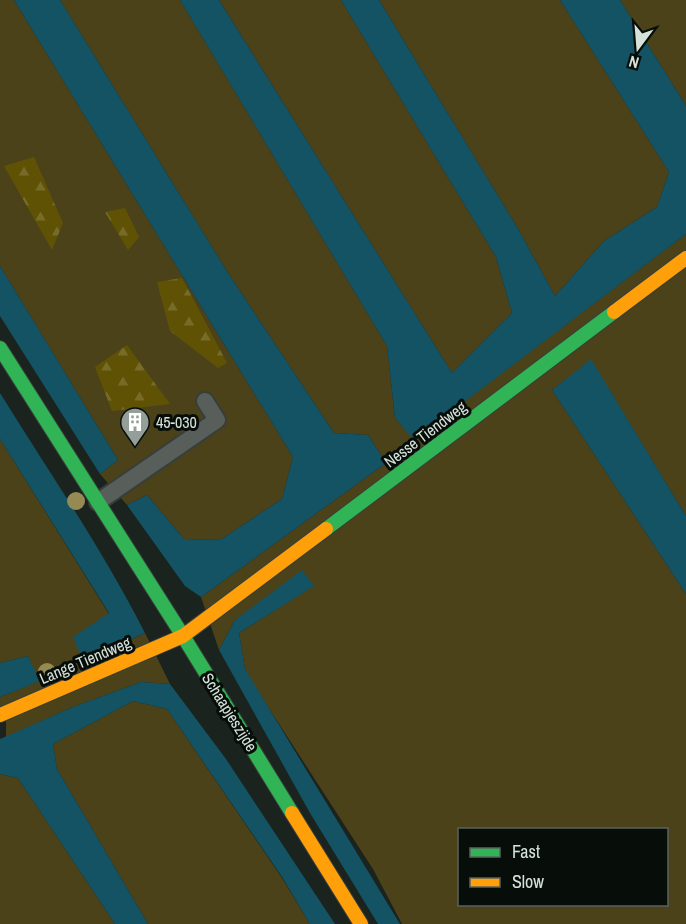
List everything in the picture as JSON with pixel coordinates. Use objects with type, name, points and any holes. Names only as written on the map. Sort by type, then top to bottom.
[{"type":"street","name":"Nesse Tiendweg","points":[[183,636],[686,258]]},
{"type":"street","name":"Schaapjeszijde","points":[[0,348],[183,636],[361,924]]},
{"type":"street","name":"Lange Tiendweg","points":[[0,715],[183,636]]},
{"type":"lane","points":[[98,502],[217,420],[205,401]]},
{"type":"shaded area","points":[[0,0],[14,0],[293,457],[282,499],[220,540],[184,539],[147,495],[127,505],[100,474],[118,460],[0,266]]},
{"type":"shaded area","points":[[60,0],[180,0],[387,346],[395,418],[414,439],[686,234],[686,516],[591,360],[552,390],[686,594],[686,924],[402,924],[373,869],[245,669],[239,633],[313,586],[235,620],[219,650],[201,597],[386,463],[368,435],[334,433],[228,273]]},
{"type":"shaded area","points":[[219,0],[341,0],[496,257],[512,313],[452,373]]},
{"type":"shaded area","points":[[379,0],[560,0],[669,172],[657,207],[604,241],[555,296],[517,227]]},
{"type":"shaded area","points":[[620,0],[686,0],[686,106]]},
{"type":"shaded area","points":[[0,439],[109,614],[84,661],[145,633],[170,684],[141,682],[73,707],[6,737],[6,721],[0,723],[0,697],[39,681],[28,656],[0,663]]},
{"type":"shaded area","points":[[133,701],[167,709],[282,878],[310,924],[148,924],[57,769],[53,744]]},
{"type":"shaded area","points":[[0,774],[18,778],[115,924],[0,924]]},
{"type":"green space","points":[[34,157],[63,223],[52,250],[4,166]]},
{"type":"green space","points":[[125,208],[139,237],[128,250],[105,212]]},
{"type":"green space","points":[[182,278],[227,363],[218,368],[170,331],[157,282]]},
{"type":"green space","points":[[127,345],[170,404],[112,411],[95,367]]},
{"type":"water","points":[[14,0],[60,0],[228,273],[334,433],[368,435],[386,463],[201,597],[185,586],[127,505],[147,495],[184,539],[220,540],[282,499],[293,457]]},
{"type":"water","points":[[180,0],[219,0],[452,373],[512,313],[496,257],[341,0],[379,0],[517,227],[555,296],[604,241],[657,207],[669,172],[560,0],[620,0],[686,106],[686,234],[414,440],[395,418],[387,346]]},
{"type":"water","points":[[0,266],[118,460],[100,474],[0,316]]},
{"type":"water","points":[[591,359],[686,516],[686,594],[552,390]]},
{"type":"water","points":[[0,393],[94,541],[145,633],[83,661],[73,637],[109,613],[0,439]]},
{"type":"water","points":[[302,570],[314,586],[239,633],[245,669],[400,924],[378,924],[310,813],[219,650],[235,620]]},
{"type":"water","points":[[28,656],[40,681],[0,697],[0,663]]},
{"type":"water","points":[[141,682],[170,684],[226,759],[335,924],[310,924],[282,877],[167,709],[133,701],[53,744],[57,769],[148,924],[115,924],[18,778],[0,774],[0,739],[73,707]]},
{"type":"traffic: fast","points":[[326,529],[614,312]]},
{"type":"traffic: fast","points":[[0,348],[183,636],[292,813]]},
{"type":"traffic: slow","points":[[614,312],[686,258]]},
{"type":"traffic: slow","points":[[0,715],[183,636],[326,529]]},
{"type":"traffic: slow","points":[[292,813],[361,924]]},
{"type":"place","name":"45-030","points":[[135,448]]}]
